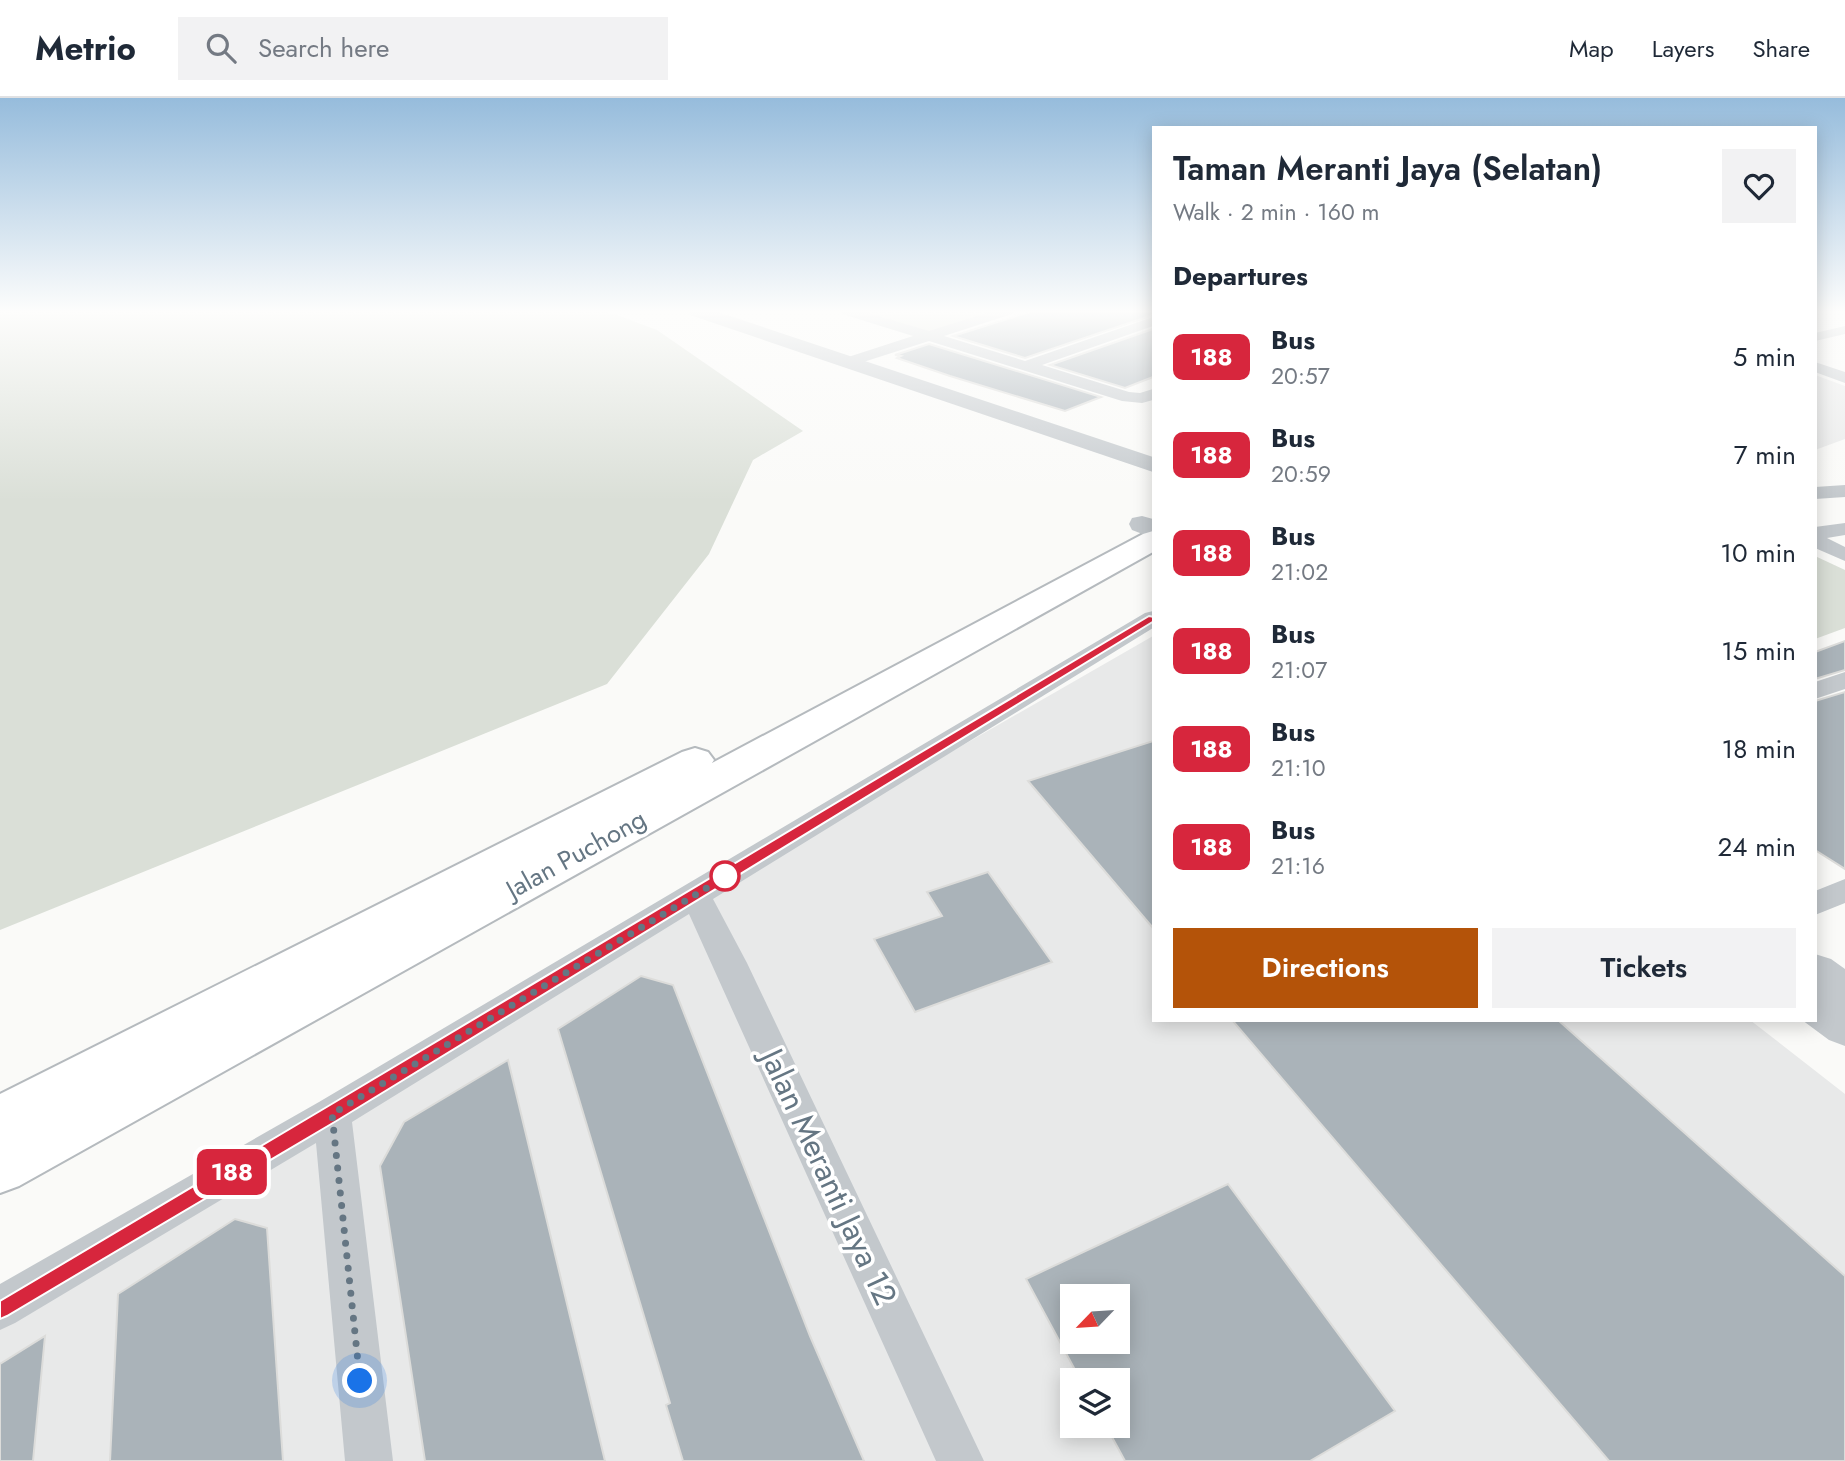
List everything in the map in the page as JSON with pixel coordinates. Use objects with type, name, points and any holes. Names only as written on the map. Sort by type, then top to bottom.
[{"type":"main road","name":"Jalan Puchong","points":[[0,1119],[684,766],[1145,538]]},
{"type":"main road","name":"Jalan Puchong","points":[[0,1169],[1145,538]]},
{"type":"street","points":[[885,375],[1152,465]]},
{"type":"street","points":[[1059,375],[1136,399],[1152,394]]},
{"type":"street","points":[[1817,493],[1845,491]]},
{"type":"street","points":[[1817,533],[1845,529]]},
{"type":"street","points":[[1817,541],[1845,555]]},
{"type":"street","points":[[0,1308],[332,1114],[1152,619]]},
{"type":"street","points":[[1817,690],[1845,680]]},
{"type":"street","name":"Jalan Meranti Jaya 12","points":[[695,894],[730,963],[960,1461]]},
{"type":"street","points":[[1817,972],[1845,992]]},
{"type":"street","points":[[1817,1006],[1845,1027]]},
{"type":"street","points":[[332,1114],[369,1461]]},
{"type":"shaded area","points":[[0,375],[721,375],[803,431],[753,460],[709,554],[607,684],[0,930]]},
{"type":"shaded area","points":[[1817,376],[1845,386],[1845,439],[1817,449]]},
{"type":"shaded area","points":[[1817,557],[1845,570],[1845,628],[1817,638]]},
{"type":"shaded area","points":[[1152,637],[1152,1022],[1753,1022],[1845,1094],[1845,1461],[0,1461],[0,1298]]},
{"type":"building","points":[[946,375],[1028,375],[1101,397],[1065,411]]},
{"type":"building","points":[[1081,375],[1152,375],[1152,377],[1125,388]]},
{"type":"building","points":[[1845,641],[1845,670],[1817,678],[1817,651]]},
{"type":"building","points":[[1845,692],[1845,869],[1817,851],[1817,700]]},
{"type":"building","points":[[1152,741],[1152,927],[1028,781]]},
{"type":"building","points":[[988,872],[1052,962],[915,1012],[874,939],[942,916],[927,892]]},
{"type":"building","points":[[641,976],[673,985],[810,1336],[864,1461],[683,1461],[666,1405],[670,1403],[558,1029]]},
{"type":"building","points":[[1234,1022],[1560,1022],[1845,1276],[1845,1461],[1609,1461]]},
{"type":"building","points":[[508,1060],[605,1461],[425,1461],[380,1166],[404,1122]]},
{"type":"building","points":[[1228,1184],[1395,1411],[1310,1461],[1125,1461],[1113,1438],[1130,1438],[1130,1368],[1074,1368],[1066,1354],[1130,1354],[1130,1284],[1060,1284],[1060,1342],[1026,1279]]},
{"type":"building","points":[[235,1219],[267,1228],[283,1461],[110,1461],[118,1294]]},
{"type":"building","points":[[45,1336],[33,1461],[0,1461],[0,1364]]},
{"type":"bus line","name":"188","points":[[0,1308],[332,1114],[1152,619]]},
{"type":"route","points":[[360,1381],[332,1114],[733,872],[725,876]]}]
